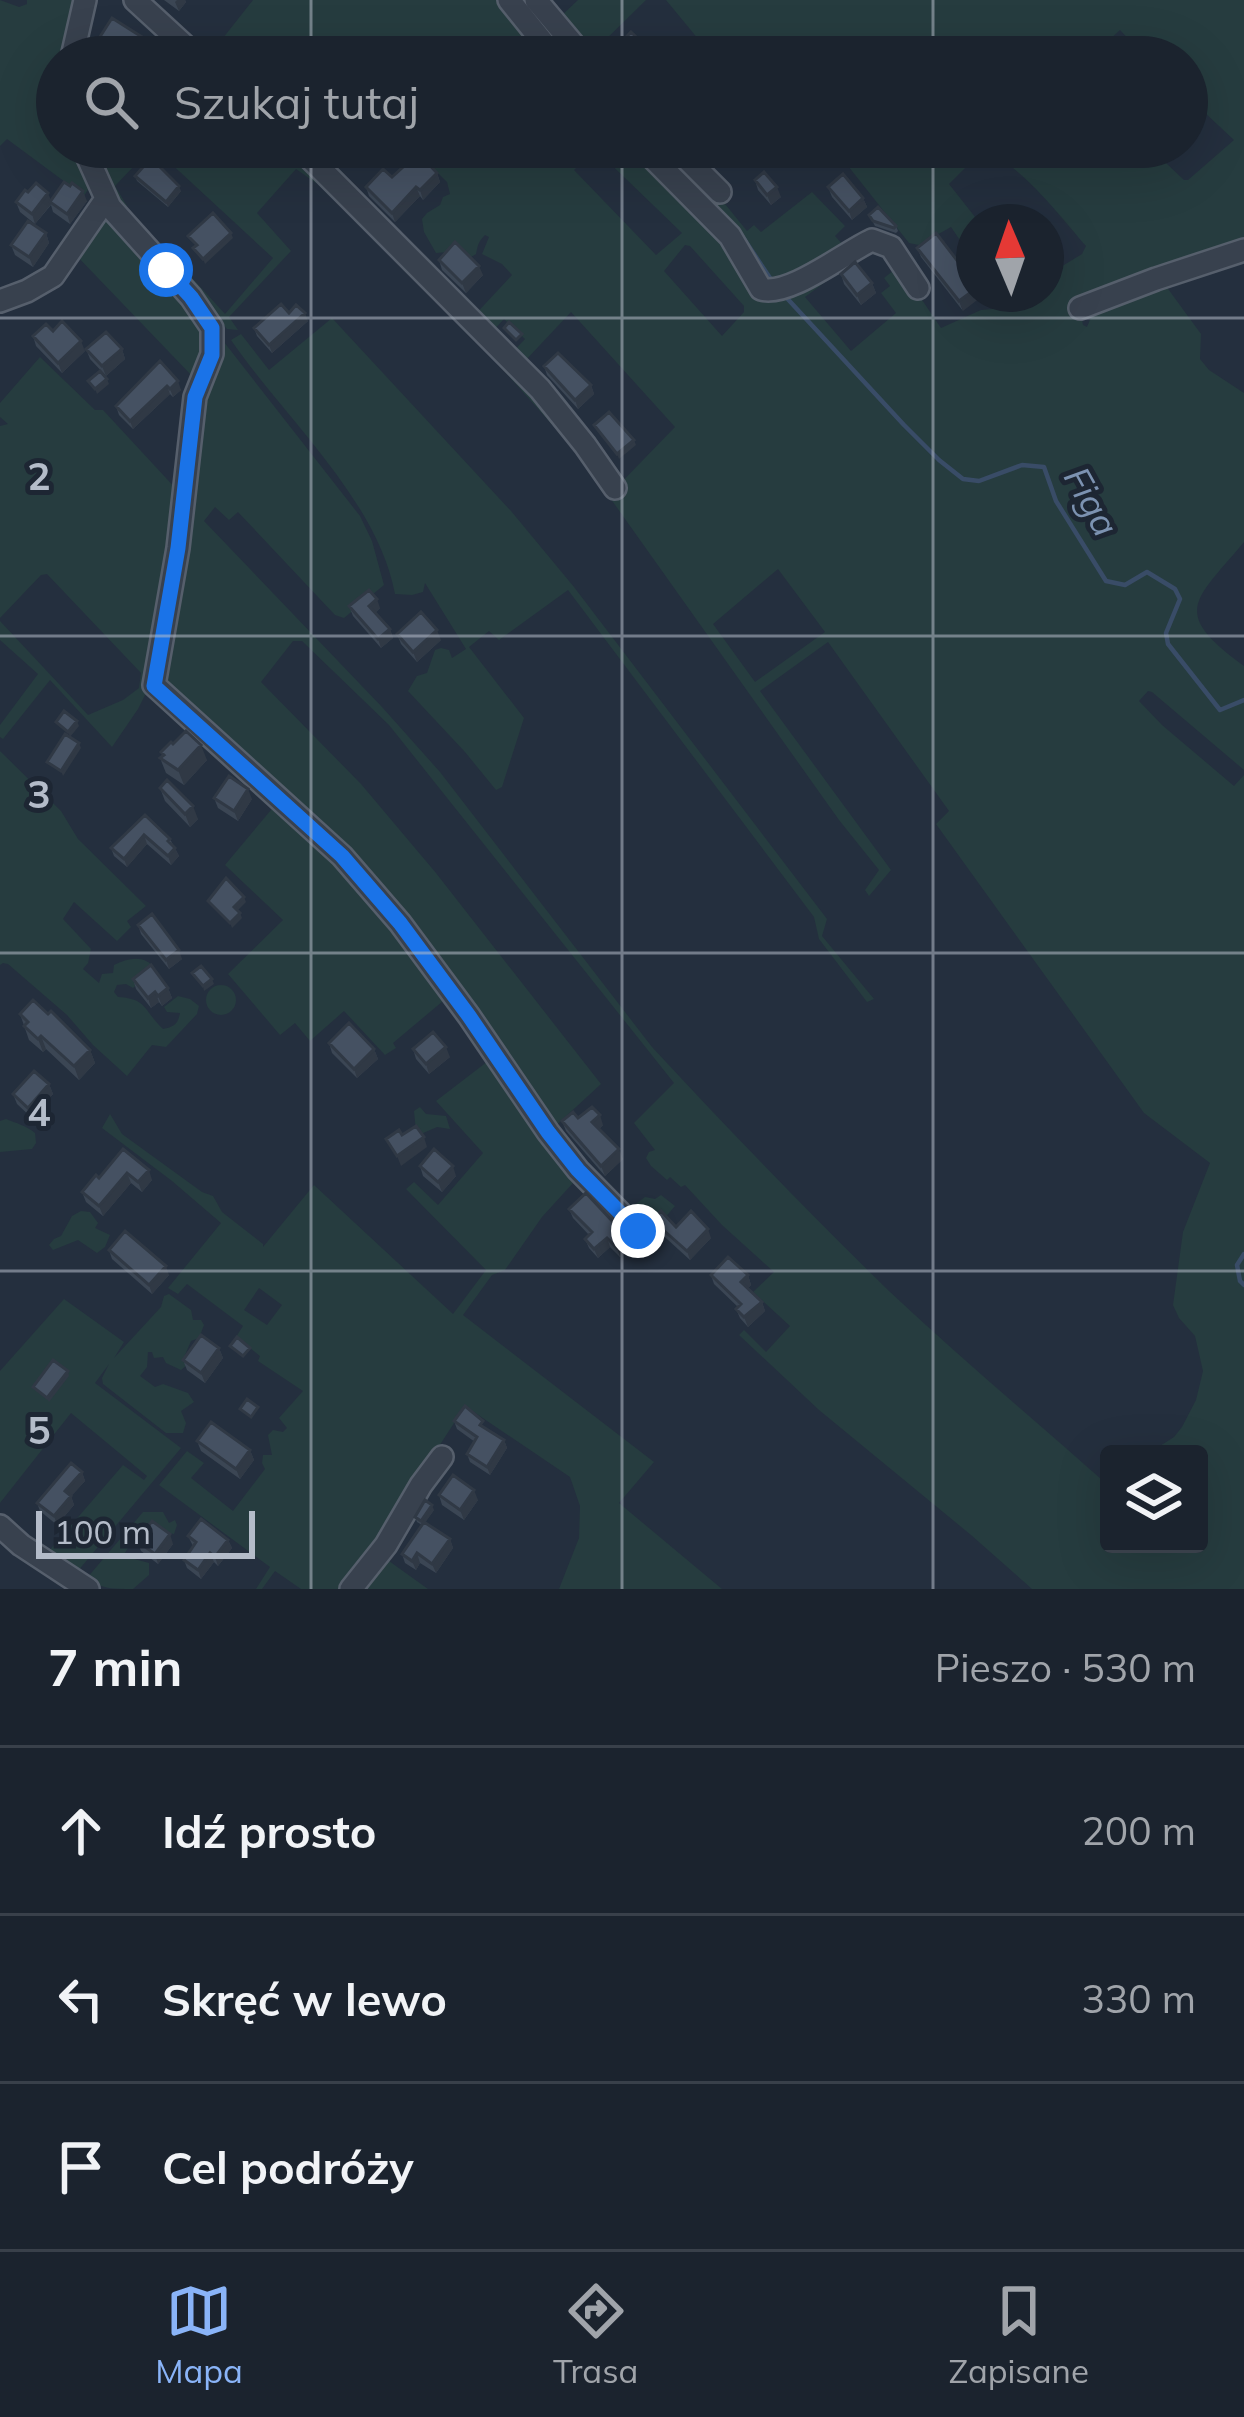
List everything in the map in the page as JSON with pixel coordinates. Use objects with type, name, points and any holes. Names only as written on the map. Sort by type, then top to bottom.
[{"type":"street","points":[[77,36],[86,0]]},
{"type":"street","points":[[135,0],[174,36]]},
{"type":"street","points":[[509,0],[538,36]]},
{"type":"street","points":[[536,0],[566,36]]},
{"type":"street","points":[[92,168],[110,207],[191,297],[212,328],[212,355],[193,409],[178,548],[154,686],[342,856],[413,941],[568,1158],[638,1231]]},
{"type":"street","points":[[320,168],[540,389],[615,488]]},
{"type":"street","points":[[663,168],[730,236],[761,289],[772,292],[872,240],[891,247],[918,288]]},
{"type":"street","points":[[696,168],[720,191]]},
{"type":"street","points":[[0,301],[53,276],[106,199]]},
{"type":"street","points":[[1080,308],[1244,250]]},
{"type":"street","points":[[351,1589],[442,1457]]},
{"type":"street","points":[[0,1526],[88,1589]]},
{"type":"green space","points":[[0,0],[19,7],[27,0],[81,0],[72,36],[36,36],[36,160],[7,139],[0,146]]},
{"type":"green space","points":[[253,0],[501,0],[531,36],[225,36]]},
{"type":"green space","points":[[578,0],[646,0],[609,36],[573,36],[559,18]]},
{"type":"green space","points":[[666,0],[1244,0],[1244,244],[1079,303],[1087,327],[1095,307],[1163,282],[1201,334],[1200,359],[1244,393],[1244,542],[1203,593],[1198,619],[1221,648],[1244,666],[1244,770],[1152,692],[1139,701],[1234,786],[1244,775],[1244,1589],[1032,1589],[819,1410],[739,1335],[744,1330],[766,1352],[790,1326],[753,1292],[774,1272],[685,1185],[681,1187],[670,1177],[667,1180],[646,1158],[655,1150],[634,1123],[674,1083],[389,725],[302,641],[293,641],[261,682],[361,784],[601,1084],[551,1130],[403,922],[344,855],[160,680],[195,409],[216,346],[224,342],[360,516],[384,585],[344,618],[335,615],[238,512],[229,520],[215,507],[204,521],[440,772],[652,1047],[681,1078],[889,1291],[1100,1478],[1100,1553],[1208,1553],[1208,1445],[1162,1445],[1182,1427],[1196,1400],[1203,1371],[1195,1336],[1173,1305],[1183,1232],[1210,1163],[1144,1113],[936,824],[949,811],[828,642],[760,691],[891,870],[869,896],[865,890],[879,870],[581,457],[455,316],[554,414],[613,491],[675,427],[571,312],[524,362],[535,373],[530,378],[509,356],[525,339],[504,319],[488,336],[471,319],[512,275],[482,254],[489,237],[483,237],[471,257],[459,251],[436,253],[422,219],[450,194],[447,182],[433,168],[576,168],[656,255],[682,233],[615,168],[659,168],[727,239],[757,295],[765,301],[865,246],[881,246],[889,252],[871,248],[805,297],[851,351],[896,313],[881,293],[890,286],[884,278],[899,266],[941,328],[977,312],[1064,312],[1064,265],[1086,246],[1064,220],[1064,204],[1050,204],[1012,168],[1171,168],[1188,180],[1208,168],[1208,163],[1234,140],[1208,116],[1208,36],[1126,36],[1120,30],[1114,36],[696,36]],"holes":[[[685,245],[744,306],[722,336],[664,271]],[[778,569],[825,632],[755,682],[713,624]]]},
{"type":"green space","points":[[46,168],[87,168],[93,181],[84,196]]},
{"type":"green space","points":[[99,168],[132,168],[115,186],[127,206],[122,209]]},
{"type":"green space","points":[[176,168],[313,168],[325,180],[316,183],[296,169],[257,213],[291,251],[229,317],[238,330],[227,329],[177,270],[185,263],[184,269],[225,314],[273,258]]},
{"type":"green space","points":[[667,168],[688,168],[747,231],[754,225],[761,232],[812,192],[845,226],[835,236],[846,248],[770,286]]},
{"type":"green space","points":[[850,168],[965,168],[949,184],[965,204],[956,204],[956,234],[951,227],[919,245],[909,243]]},
{"type":"green space","points":[[108,209],[207,333],[194,378],[74,253]]},
{"type":"green space","points":[[332,318],[511,511],[574,587],[827,919],[822,936],[874,999],[867,1002],[819,939],[814,917],[568,590],[499,640],[489,631],[469,647],[524,718],[502,787],[496,790],[408,691],[417,676],[427,673],[435,650],[449,650],[452,658],[466,649],[425,583],[423,592],[395,594],[385,559],[349,493],[231,340],[241,334],[269,370]]},
{"type":"green space","points":[[40,357],[95,410],[103,410],[178,491],[148,689],[112,747],[50,680],[0,737],[0,725],[38,674],[0,640],[0,621],[88,715],[139,688],[141,673],[47,574],[0,618],[0,426],[8,424],[0,417],[0,403]]},
{"type":"green space","points":[[0,751],[146,906],[127,921],[131,927],[117,941],[74,902],[63,919],[91,949],[83,969],[99,983],[102,974],[113,973],[120,962],[137,959],[151,964],[155,969],[133,988],[117,985],[114,992],[140,1003],[163,1029],[178,1020],[180,1013],[167,1012],[164,1007],[178,996],[199,1006],[166,1047],[152,1045],[127,1076],[67,1015],[8,964],[0,965]]},
{"type":"green space","points":[[276,804],[342,863],[449,996],[385,1055],[344,1011],[310,1041],[295,1023],[280,1035],[228,974],[283,920],[225,865]]},
{"type":"green space","points":[[221,985],[232,989],[236,1000],[232,1011],[221,1015],[210,1011],[206,1000],[210,989]]},
{"type":"green space","points":[[492,1058],[570,1165],[573,1183],[463,1315],[654,1462],[619,1503],[722,1589],[559,1589],[579,1538],[580,1506],[570,1477],[465,1406],[347,1589],[301,1589],[275,1571],[262,1589],[256,1589],[270,1567],[159,1485],[187,1451],[204,1463],[191,1478],[233,1511],[265,1469],[263,1455],[272,1455],[268,1435],[287,1428],[279,1418],[303,1391],[258,1361],[260,1356],[236,1337],[243,1326],[187,1284],[178,1294],[168,1288],[221,1223],[102,1128],[110,1114],[122,1134],[213,1196],[222,1212],[263,1247],[314,1185],[453,1314],[486,1270],[406,1189],[414,1182],[438,1205],[483,1153],[436,1101]],"holes":[[[259,1288],[282,1305],[267,1325],[244,1310]]]},
{"type":"green space","points":[[420,1107],[426,1114],[446,1116],[450,1129],[416,1131],[414,1111]]},
{"type":"green space","points":[[6,1119],[35,1133],[32,1149],[0,1152],[0,1121]]},
{"type":"green space","points":[[661,1195],[675,1206],[647,1233],[629,1209],[645,1197]]},
{"type":"green space","points":[[81,1211],[90,1212],[98,1223],[95,1228],[110,1235],[105,1247],[97,1253],[78,1240],[53,1250],[49,1245]]},
{"type":"green space","points":[[169,1294],[204,1325],[199,1338],[191,1341],[185,1355],[188,1364],[181,1370],[148,1352],[147,1367],[140,1376],[155,1387],[163,1384],[188,1393],[194,1402],[181,1411],[186,1423],[183,1433],[166,1433],[103,1384],[109,1364],[95,1383],[181,1448],[77,1572],[48,1552],[123,1465],[144,1480],[147,1476],[71,1413],[0,1503],[0,1371],[64,1299],[124,1342],[114,1358]]},
{"type":"green space","points":[[143,1512],[163,1512],[169,1523],[175,1520],[177,1525],[174,1534],[147,1523],[144,1535],[133,1540],[123,1556],[149,1563],[149,1575],[133,1589],[92,1582],[87,1578]]},
{"type":"green space","points":[[382,1556],[428,1589],[358,1589]]},
{"type":"building","points":[[112,18],[140,36],[100,36]]},
{"type":"building","points":[[142,168],[161,168],[179,186],[166,202],[135,176]]},
{"type":"building","points":[[402,168],[432,168],[437,173],[392,213],[366,187],[383,169],[392,177]]},
{"type":"building","points":[[764,172],[777,187],[767,195],[755,180]]},
{"type":"building","points":[[843,174],[863,198],[849,211],[828,187]]},
{"type":"building","points":[[64,182],[83,191],[67,214],[50,202]]},
{"type":"building","points":[[36,183],[48,193],[32,214],[16,202]]},
{"type":"building","points":[[878,207],[894,228],[873,221],[869,215]]},
{"type":"building","points":[[213,213],[231,233],[203,259],[188,236]]},
{"type":"building","points":[[28,221],[46,233],[29,257],[11,245]]},
{"type":"building","points":[[936,233],[956,259],[956,297],[917,248]]},
{"type":"building","points":[[455,242],[479,266],[462,283],[439,260]]},
{"type":"building","points":[[855,262],[872,283],[857,295],[841,274]]},
{"type":"building","points":[[281,304],[289,313],[296,305],[305,313],[269,345],[254,328]]},
{"type":"building","points":[[62,321],[81,341],[58,363],[33,336],[46,324],[53,331]]},
{"type":"building","points":[[509,322],[522,334],[516,340],[504,328]]},
{"type":"building","points":[[106,332],[122,349],[102,366],[86,349]]},
{"type":"building","points":[[558,353],[591,385],[575,400],[544,366]]},
{"type":"building","points":[[160,361],[178,381],[130,421],[116,406]]},
{"type":"building","points":[[100,371],[107,379],[95,389],[88,381]]},
{"type":"building","points":[[609,412],[634,440],[617,454],[594,425]]},
{"type":"building","points":[[369,590],[377,599],[369,606],[390,629],[378,639],[349,606]]},
{"type":"building","points":[[421,612],[437,630],[413,652],[397,634]]},
{"type":"building","points":[[64,711],[77,721],[68,732],[56,722]]},
{"type":"building","points":[[186,731],[201,745],[178,770],[160,758],[161,752]]},
{"type":"building","points":[[65,734],[79,743],[61,771],[47,762]]},
{"type":"building","points":[[229,776],[248,789],[234,811],[214,798]]},
{"type":"building","points":[[167,780],[193,806],[185,814],[160,788]]},
{"type":"building","points":[[145,815],[175,848],[168,856],[144,835],[124,859],[111,848]]},
{"type":"building","points":[[226,878],[244,897],[234,907],[240,913],[230,923],[208,901]]},
{"type":"building","points":[[152,914],[179,950],[166,960],[138,925]]},
{"type":"building","points":[[151,965],[168,988],[148,998],[133,979]]},
{"type":"building","points":[[201,966],[212,979],[203,986],[192,973]]},
{"type":"building","points":[[33,1000],[48,1014],[51,1011],[90,1050],[74,1066],[24,1026],[28,1022],[20,1014]]},
{"type":"building","points":[[349,1023],[374,1049],[354,1069],[329,1043]]},
{"type":"building","points":[[433,1032],[446,1047],[426,1064],[413,1049]]},
{"type":"building","points":[[34,1071],[49,1084],[28,1108],[13,1094]]},
{"type":"building","points":[[592,1107],[600,1115],[592,1122],[619,1149],[601,1166],[562,1121],[573,1112],[578,1118]]},
{"type":"building","points":[[416,1126],[424,1137],[397,1156],[386,1139]]},
{"type":"building","points":[[123,1149],[149,1170],[138,1182],[127,1173],[99,1206],[82,1192]]},
{"type":"building","points":[[434,1149],[453,1166],[438,1182],[420,1166]]},
{"type":"building","points":[[586,1193],[627,1237],[617,1248],[607,1238],[594,1249],[585,1239],[592,1232],[569,1209]]},
{"type":"building","points":[[661,1211],[676,1227],[691,1211],[708,1229],[687,1251],[652,1220]]},
{"type":"building","points":[[125,1231],[166,1266],[149,1285],[109,1250]]},
{"type":"building","points":[[728,1257],[748,1275],[741,1282],[762,1302],[744,1317],[736,1309],[741,1304],[711,1275]]},
{"type":"building","points":[[201,1335],[219,1348],[201,1373],[183,1360]]},
{"type":"building","points":[[237,1337],[250,1348],[243,1356],[230,1346]]},
{"type":"building","points":[[53,1360],[68,1371],[47,1398],[33,1387]]},
{"type":"building","points":[[247,1399],[258,1407],[251,1417],[240,1409]]},
{"type":"building","points":[[465,1406],[483,1421],[480,1425],[504,1440],[487,1467],[467,1454],[477,1437],[454,1421]]},
{"type":"building","points":[[211,1422],[250,1450],[236,1469],[197,1441]]},
{"type":"building","points":[[71,1463],[82,1472],[65,1491],[71,1496],[54,1516],[37,1503]]},
{"type":"building","points":[[453,1475],[474,1490],[460,1510],[439,1495]]},
{"type":"building","points":[[425,1500],[432,1505],[421,1521],[415,1517]]},
{"type":"building","points":[[201,1519],[228,1540],[198,1570],[184,1560],[196,1542],[188,1536]]},
{"type":"building","points":[[152,1521],[170,1534],[155,1554],[137,1541]]},
{"type":"building","points":[[424,1522],[450,1539],[432,1564],[417,1553],[412,1561],[402,1554]]},
{"type":"waterway","name":"Figa","points":[[678,169],[708,199]]},
{"type":"waterway","name":"Figa","points":[[744,239],[774,284]]},
{"type":"waterway","name":"Figa","points":[[784,295],[904,425],[963,479],[979,481],[1022,465],[1044,467],[1056,501],[1106,581],[1125,585],[1147,572],[1175,589],[1180,599],[1166,633],[1168,644],[1220,710],[1244,700]]},
{"type":"waterway","points":[[1244,1254],[1237,1265],[1244,1285]]},
{"type":"route","points":[[166,270],[212,328],[212,355],[195,397],[178,548],[154,686],[342,856],[400,923],[548,1132],[638,1231]]}]
